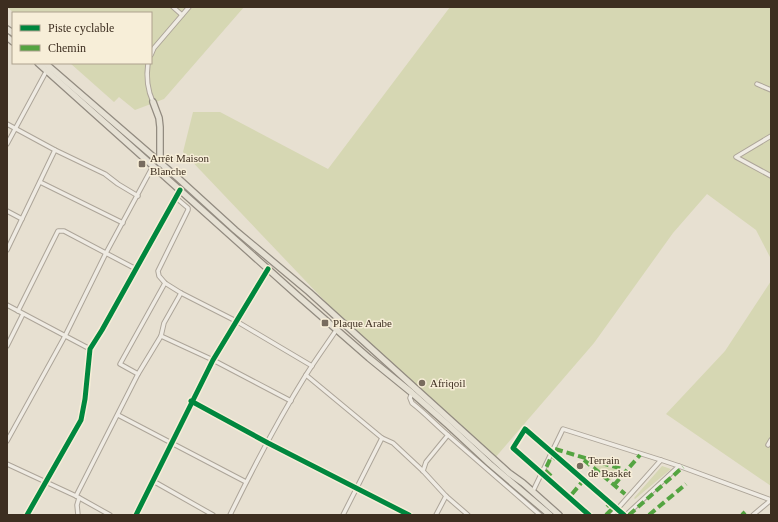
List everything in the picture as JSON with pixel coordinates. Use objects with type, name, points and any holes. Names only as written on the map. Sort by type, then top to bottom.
[{"type":"main road","points":[[39,64],[268,269],[369,358],[412,393],[490,464],[550,515]]},
{"type":"main road","points":[[46,64],[235,230],[309,292],[509,473],[533,491],[559,515]]},
{"type":"main road","points":[[153,102],[159,118],[160,163]]},
{"type":"street","points":[[173,7],[182,15]]},
{"type":"street","points":[[152,53],[154,48],[189,7]]},
{"type":"street","points":[[148,64],[146,78],[153,102]]},
{"type":"street","points":[[7,144],[46,70]]},
{"type":"street","points":[[757,84],[771,90]]},
{"type":"street","points":[[7,124],[104,174],[138,196]]},
{"type":"street","points":[[771,136],[736,157],[771,176]]},
{"type":"street","points":[[7,250],[55,150]]},
{"type":"street","points":[[7,440],[65,336],[106,253],[153,166]]},
{"type":"street","points":[[40,182],[123,223]]},
{"type":"street","points":[[27,515],[81,420],[85,400],[90,349],[180,190]]},
{"type":"street","points":[[175,197],[188,208],[188,210],[158,271],[158,276],[165,283],[181,293],[236,321],[312,366]]},
{"type":"street","points":[[7,211],[22,218]]},
{"type":"street","points":[[18,311],[58,231],[64,231],[136,269]]},
{"type":"street","points":[[136,515],[191,401],[213,360],[268,269]]},
{"type":"street","points":[[138,374],[120,364],[165,283]]},
{"type":"street","points":[[78,515],[78,497],[138,374],[161,336],[164,323],[181,293]]},
{"type":"street","points":[[7,305],[90,349]]},
{"type":"street","points":[[7,346],[23,314]]},
{"type":"street","points":[[230,515],[246,482],[291,401],[306,375],[337,329]]},
{"type":"street","points":[[161,336],[213,360],[291,401]]},
{"type":"street","points":[[306,375],[382,438],[393,443],[423,471],[446,496],[468,515]]},
{"type":"street","points":[[412,393],[410,398],[412,403],[540,515]]},
{"type":"street","points":[[191,401],[268,443],[409,515]]},
{"type":"street","points":[[118,415],[246,482]]},
{"type":"street","points":[[589,515],[513,448],[525,429],[625,515],[680,466]]},
{"type":"street","points":[[533,491],[563,429],[680,466],[771,500],[753,515]]},
{"type":"street","points":[[423,471],[426,462],[448,435]]},
{"type":"street","points":[[343,515],[382,438]]},
{"type":"street","points":[[768,445],[771,440]]},
{"type":"street","points":[[612,515],[661,460]]},
{"type":"street","points":[[7,464],[78,497],[110,515]]},
{"type":"street","points":[[152,481],[213,515]]},
{"type":"street","points":[[436,515],[446,496]]},
{"type":"green space","points":[[7,7],[244,7],[164,99],[135,110],[119,97],[114,102],[71,64],[152,64],[152,12],[13,12]]},
{"type":"green space","points":[[450,7],[771,7],[771,259],[756,230],[707,194],[673,233],[594,343],[494,459],[358,336],[183,152],[193,112],[220,112],[328,169]]},
{"type":"green space","points":[[771,281],[771,486],[666,414],[725,351]]},
{"type":"green space","points":[[588,461],[619,470],[610,481]]},
{"type":"green space","points":[[662,466],[671,469],[635,499],[634,498]]},
{"type":"marked path","points":[[555,449],[622,469]]},
{"type":"marked path","points":[[551,476],[545,470],[552,455],[556,459]]},
{"type":"marked path","points":[[614,485],[640,455]]},
{"type":"marked path","points":[[584,460],[625,494]]},
{"type":"marked path","points":[[629,515],[683,467]]},
{"type":"marked path","points":[[572,494],[582,482]]},
{"type":"marked path","points":[[649,515],[686,484]]},
{"type":"marked path","points":[[606,515],[612,509],[607,504]]},
{"type":"marked path","points":[[742,515],[745,512]]},
{"type":"cycle path","points":[[27,515],[81,420],[85,399],[90,349],[180,190]]},
{"type":"cycle path","points":[[136,515],[213,360],[268,269]]},
{"type":"cycle path","points":[[191,401],[268,443],[409,515]]},
{"type":"cycle path","points":[[589,515],[513,448],[525,429],[624,515]]},
{"type":"place","name":"Arrêt Maison Blanche","points":[[142,164]]},
{"type":"place","name":"Plaque Arabe","points":[[325,323]]},
{"type":"place","name":"Afriqoil","points":[[422,383]]},
{"type":"place","name":"Terrain de Basket","points":[[580,466]]}]
